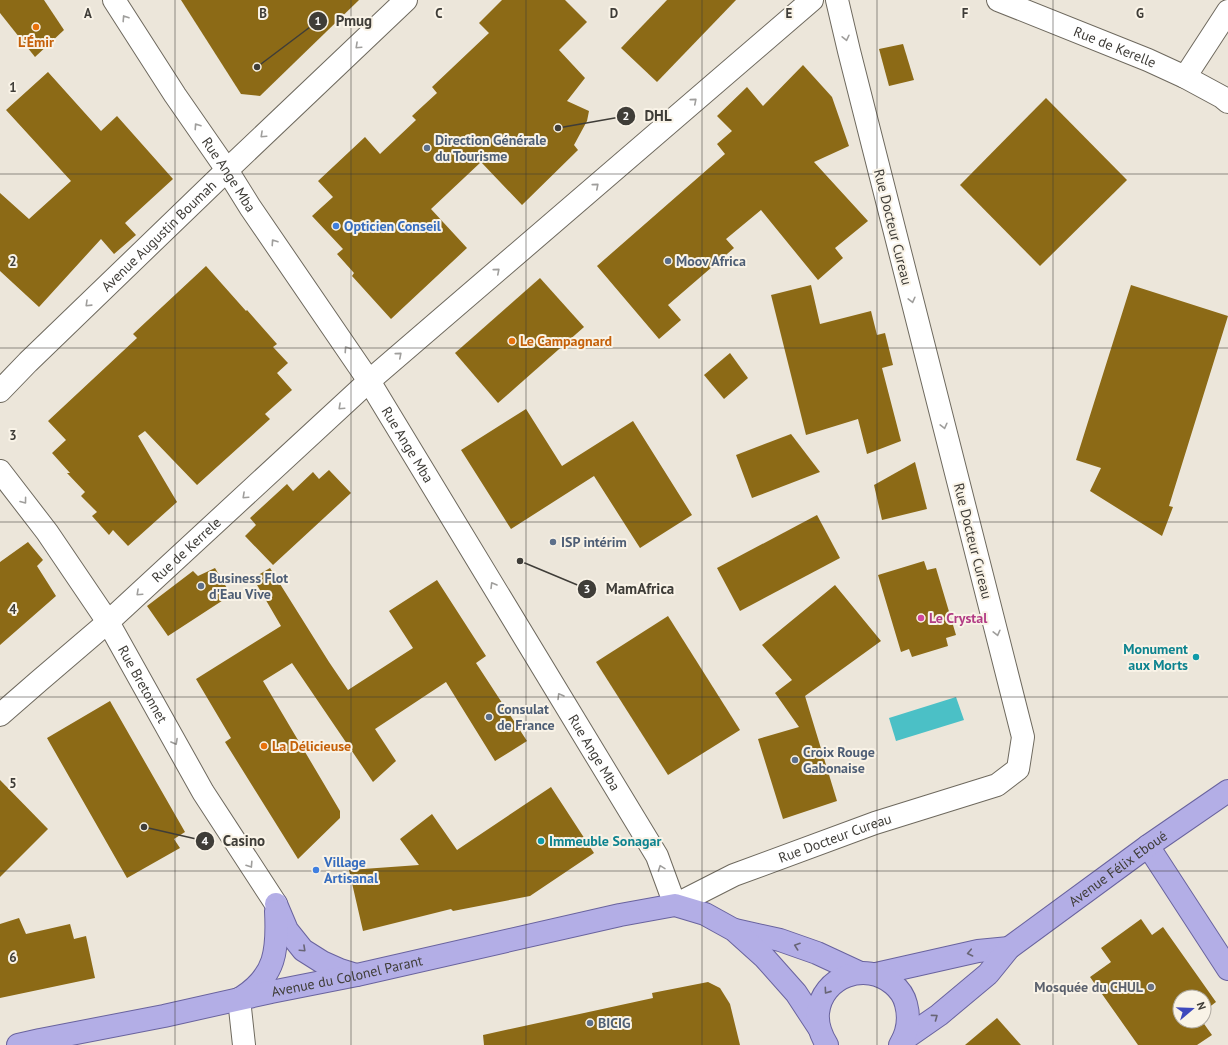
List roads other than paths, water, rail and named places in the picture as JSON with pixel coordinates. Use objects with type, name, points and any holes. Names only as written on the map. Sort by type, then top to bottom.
[{"type":"main road","name":"Avenue Félix Eboué","points":[[902,1042],[988,974],[1009,948],[1148,846],[1228,791]]},
{"type":"main road","points":[[1148,846],[1228,969]]},
{"type":"main road","points":[[276,904],[287,930],[304,950],[322,962],[340,970],[357,975]]},
{"type":"main road","points":[[239,999],[262,980],[269,970],[276,946],[276,904]]},
{"type":"main road","points":[[675,905],[704,914],[734,930],[764,957],[796,994],[823,1036]]},
{"type":"main road","name":"Avenue du Colonel Parant","points":[[18,1045],[357,975],[612,917],[675,905]]},
{"type":"main road","points":[[734,930],[788,942],[888,980],[898,989],[905,1000],[909,1013],[908,1027],[902,1042]]},
{"type":"main road","points":[[823,1036],[818,1013],[823,998],[831,985],[844,977],[978,951],[1009,948]]},
{"type":"street","name":"Rue Ange Mba","points":[[114,0],[175,95],[369,381],[657,856],[675,905]]},
{"type":"street","name":"Avenue Augustin Boumah","points":[[0,391],[227,170],[406,0]]},
{"type":"street","name":"Rue de Kerrele","points":[[0,715],[108,622],[369,381],[812,0]]},
{"type":"street","name":"Rue Docteur Cureau","points":[[675,905],[734,875],[867,825],[997,785],[1018,769],[1023,736],[837,0]]},
{"type":"street","name":"Rue de Kerelle","points":[[998,0],[1148,60],[1186,77],[1222,97],[1228,102]]},
{"type":"street","points":[[1186,77],[1228,11]]},
{"type":"street","name":"Rue Bretonnet","points":[[0,471],[47,532],[108,622],[204,792],[276,904]]},
{"type":"street","points":[[239,999],[244,1045]]},
{"type":"water","points":[[956,697],[964,720],[896,741],[889,718]]},
{"type":"place","name":"L'Émir","points":[[36,27]]},
{"type":"place","name":"Pmug","points":[[257,67]]},
{"type":"place","name":"DHL","points":[[558,128]]},
{"type":"place","name":"Direction Générale du Tourisme","points":[[427,148]]},
{"type":"place","name":"Opticien Conseil","points":[[336,226]]},
{"type":"place","name":"Moov Africa","points":[[668,261]]},
{"type":"place","name":"Le Campagnard","points":[[512,341]]},
{"type":"place","name":"ISP intérim","points":[[553,542]]},
{"type":"place","name":"MamAfrica","points":[[520,561]]},
{"type":"place","name":"Business Flot d'Eau Vive","points":[[201,586]]},
{"type":"place","name":"Le Crystal","points":[[921,618]]},
{"type":"place","name":"Monument aux Morts","points":[[1196,657]]},
{"type":"place","name":"Consulat de France","points":[[489,717]]},
{"type":"place","name":"La Délicieuse","points":[[264,746]]},
{"type":"place","name":"Croix Rouge Gabonaise","points":[[795,760]]},
{"type":"place","name":"Casino","points":[[144,827]]},
{"type":"place","name":"Immeuble Sonagar","points":[[541,841]]},
{"type":"place","name":"Village Artisanal","points":[[316,870]]},
{"type":"place","name":"Mosquée du CHUL","points":[[1151,987]]},
{"type":"place","name":"BICIG","points":[[590,1023]]}]
